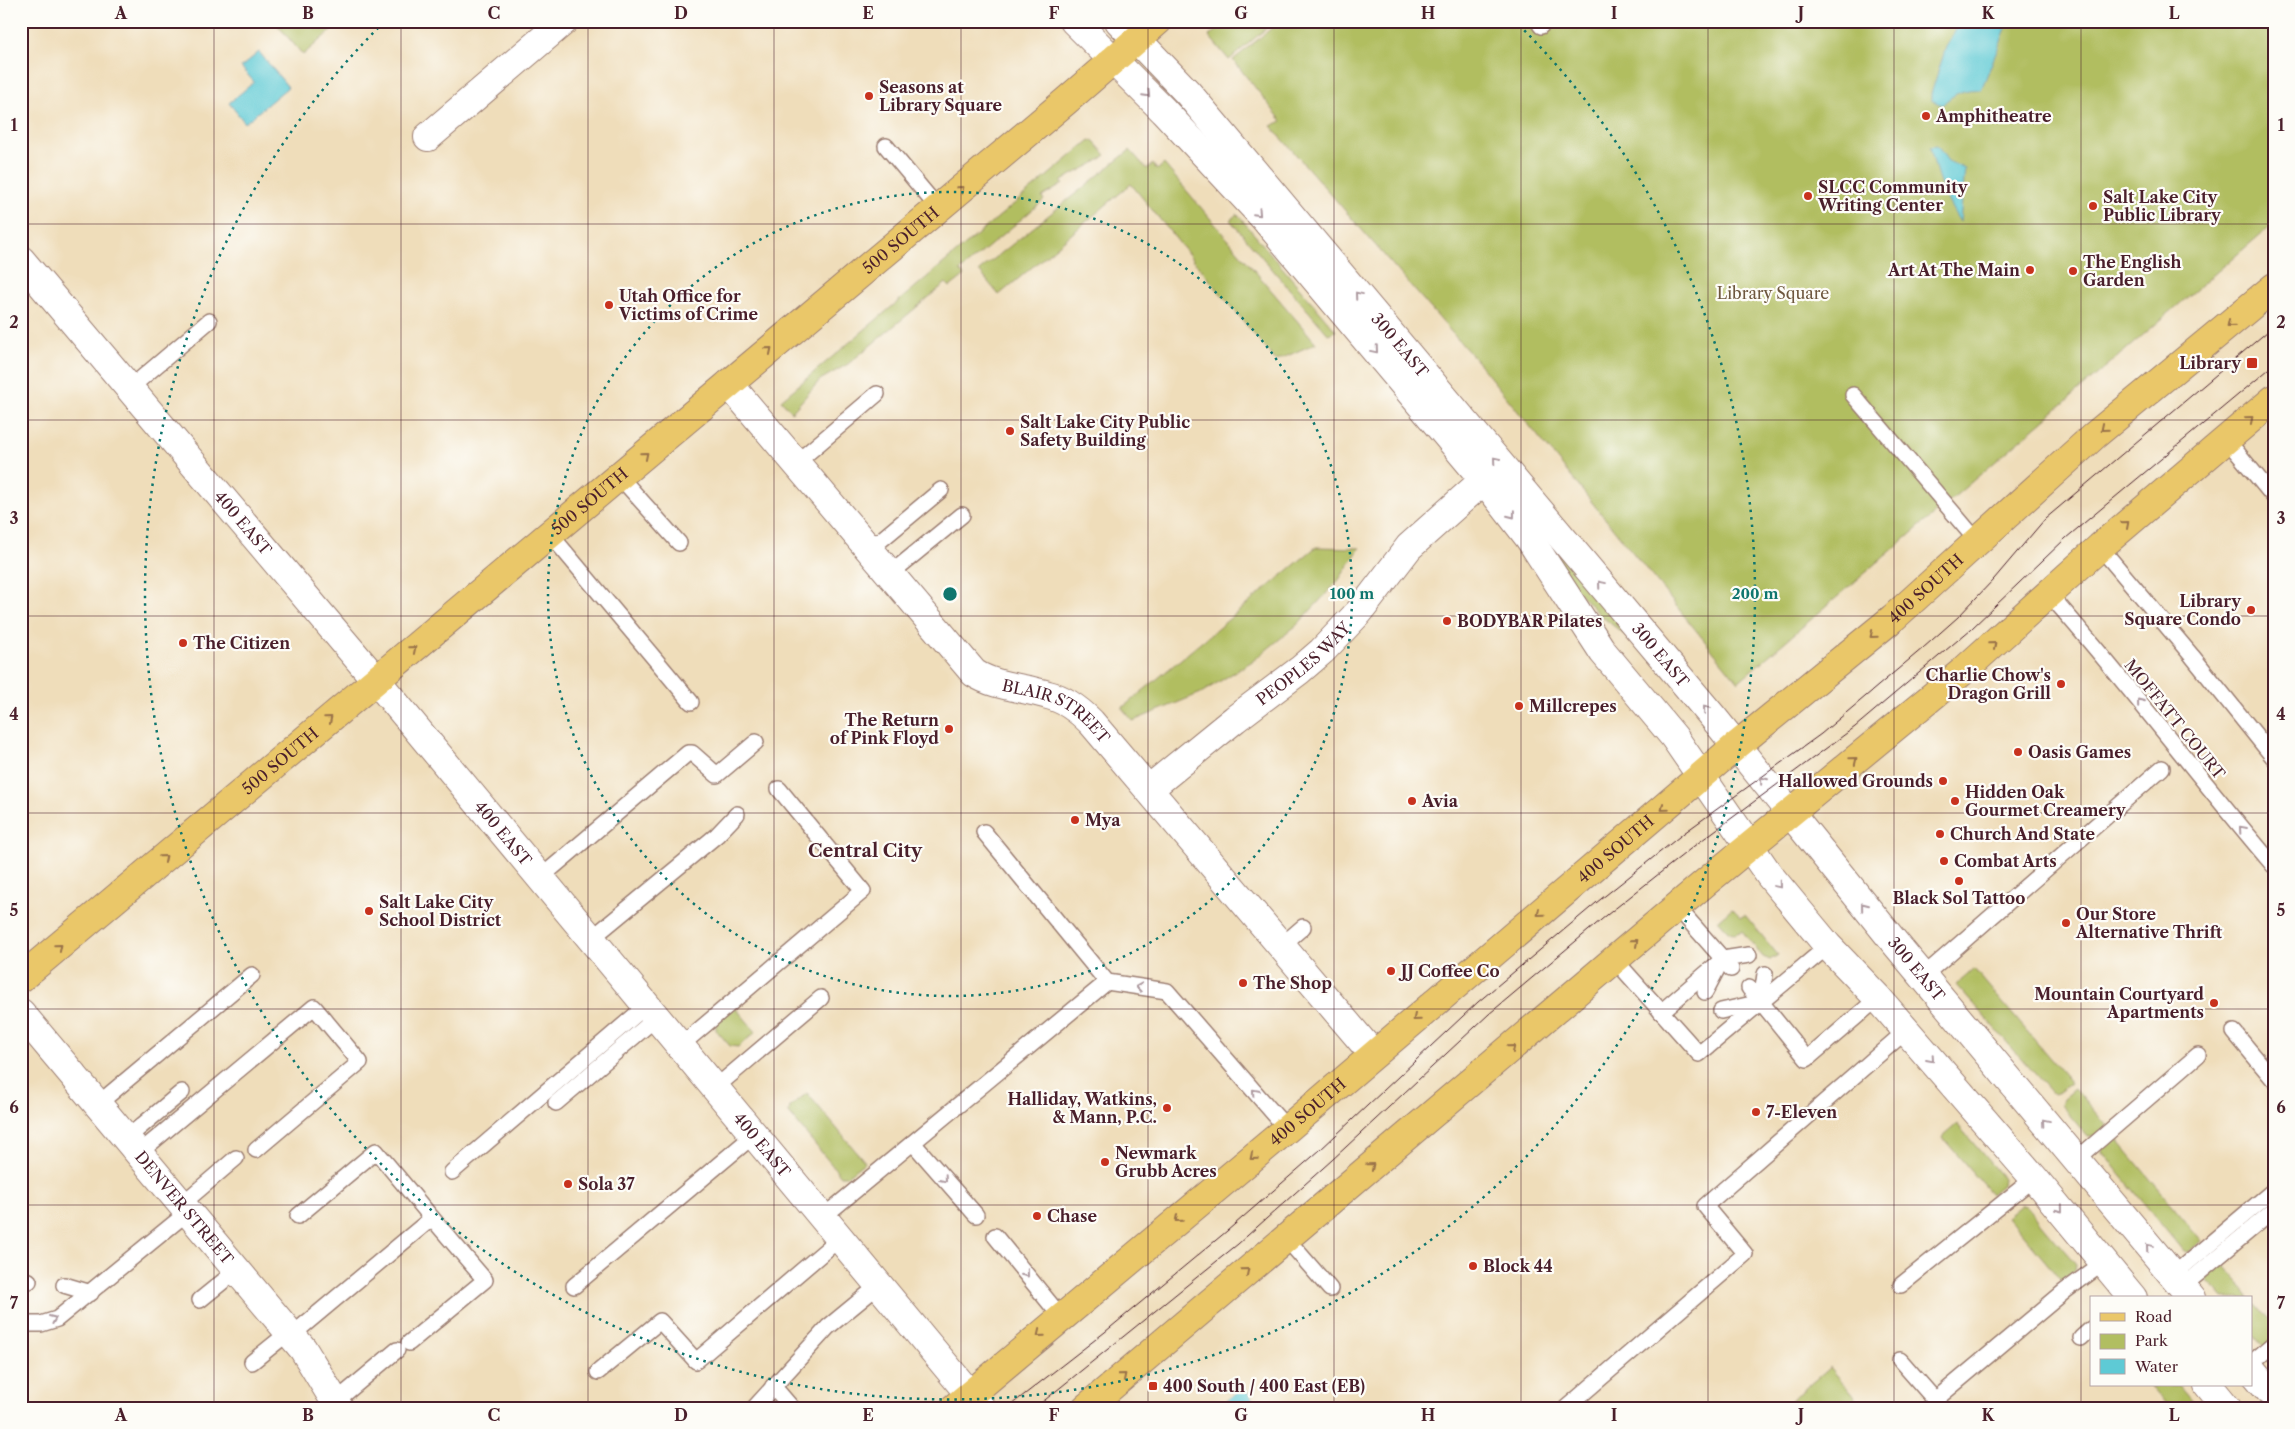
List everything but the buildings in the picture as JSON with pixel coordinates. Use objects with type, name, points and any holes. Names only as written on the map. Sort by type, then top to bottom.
[{"type":"main road","name":"500 SOUTH","points":[[21,978],[1113,59],[1128,30],[1158,21]]},
{"type":"main road","name":"400 SOUTH","points":[[969,1403],[1061,1317],[1287,1129],[1736,746],[1893,618],[2095,435],[2274,287]]},
{"type":"main road","points":[[1086,1408],[1285,1237],[1749,845],[1962,672],[2100,547],[2274,399]]},
{"type":"street","points":[[428,137],[564,21]]},
{"type":"street","name":"300 EAST","points":[[1074,21],[1113,59],[1264,218],[1484,480],[1529,538],[1603,652],[1674,737],[1770,876],[1828,946],[1907,1030],[2034,1178],[2130,1296]]},
{"type":"street","name":"300 EAST","points":[[1128,30],[1188,93],[1736,746],[1922,977],[2182,1287]]},
{"type":"street","name":"400 EAST","points":[[21,260],[376,680],[823,1217],[879,1285],[969,1403]]},
{"type":"street","name":"BLAIR STREET","points":[[729,384],[974,673],[992,682],[1050,695],[1071,706],[1091,722],[1373,1054]]},
{"type":"street","name":"PEOPLES WAY","points":[[1148,789],[1322,651],[1360,612],[1409,548],[1484,480]]},
{"type":"street","name":"DENVER STREET","points":[[21,1013],[303,1349],[337,1405]]},
{"type":"street","points":[[2252,1370],[2274,1396]]},
{"type":"street","points":[[2209,1386],[2227,1408]]},
{"type":"lane","points":[[886,146],[938,208]]},
{"type":"lane","points":[[130,388],[209,321]]},
{"type":"lane","points":[[796,463],[877,394]]},
{"type":"lane","points":[[1853,395],[1977,541]]},
{"type":"lane","points":[[2226,439],[2274,497]]},
{"type":"lane","points":[[619,476],[679,543]]},
{"type":"lane","points":[[869,550],[941,490]]},
{"type":"lane","points":[[890,574],[962,515]]},
{"type":"lane","points":[[550,534],[692,702]]},
{"type":"lane","points":[[2100,547],[2192,656],[2274,758]]},
{"type":"lane","name":"MOFFATT COURT","points":[[2049,594],[2087,637],[2226,810],[2274,866]]},
{"type":"lane","points":[[540,878],[688,753],[692,753],[717,775],[756,742]]},
{"type":"lane","points":[[1922,977],[2162,768]]},
{"type":"lane","points":[[680,1046],[863,891],[779,790]]},
{"type":"lane","points":[[591,939],[717,835],[738,814]]},
{"type":"lane","points":[[984,832],[1108,982],[1167,991],[1287,1129]]},
{"type":"lane","points":[[1677,907],[1727,964]]},
{"type":"lane","points":[[1281,946],[1303,927]]},
{"type":"lane","points":[[1615,960],[1699,1054],[1828,946]]},
{"type":"lane","points":[[1661,1012],[1727,964],[1748,955]]},
{"type":"lane","points":[[1704,992],[1727,964]]},
{"type":"lane","points":[[1761,1002],[1766,974]]},
{"type":"lane","points":[[98,1104],[252,975]]},
{"type":"lane","points":[[823,1217],[1108,982]]},
{"type":"lane","points":[[1749,988],[1807,1059],[1878,998]]},
{"type":"lane","points":[[715,1088],[821,998]]},
{"type":"lane","points":[[1722,1011],[1761,1002]]},
{"type":"lane","points":[[133,1146],[314,1007],[360,1062],[256,1150]]},
{"type":"lane","points":[[556,1103],[651,1012]]},
{"type":"lane","points":[[452,1172],[651,1012]]},
{"type":"lane","points":[[1566,1408],[1745,1254],[1705,1206],[1907,1030]]},
{"type":"lane","points":[[2234,1032],[2274,1080]]},
{"type":"lane","points":[[2076,1160],[2198,1055]]},
{"type":"lane","points":[[133,1146],[182,1092]]},
{"type":"lane","points":[[574,1286],[754,1135]]},
{"type":"lane","points":[[913,1143],[976,1215]]},
{"type":"lane","points":[[298,1216],[376,1151],[485,1280],[403,1346],[337,1405]]},
{"type":"lane","points":[[21,1324],[41,1324],[57,1319],[86,1297],[185,1208],[236,1158]]},
{"type":"lane","points":[[1901,1285],[2034,1178]]},
{"type":"lane","points":[[2182,1287],[2274,1190]]},
{"type":"lane","points":[[2182,1287],[2274,1210]]},
{"type":"lane","points":[[252,1362],[290,1334],[432,1218]]},
{"type":"lane","points":[[995,1236],[1061,1317]]},
{"type":"lane","points":[[1285,1237],[1330,1289]]},
{"type":"lane","points":[[598,1372],[660,1321],[696,1361],[840,1238]]},
{"type":"lane","points":[[1900,1360],[1934,1400],[2065,1291],[2103,1263]]},
{"type":"lane","points":[[200,1300],[237,1270]]},
{"type":"lane","points":[[64,1285],[86,1297]]},
{"type":"lane","points":[[762,1405],[773,1386],[828,1327],[879,1285]]},
{"type":"lane","points":[[2252,1362],[2274,1344]]},
{"type":"lane","points":[[773,1386],[792,1408]]},
{"type":"green space","points":[[274,21],[332,21],[336,26],[303,55]]},
{"type":"green space","points":[[1227,21],[1275,21],[1229,60],[1209,36]]},
{"type":"green space","name":"Library Square","points":[[1280,21],[2267,21],[2274,29],[2274,223],[1738,682],[1481,366],[1271,126],[1282,121],[1233,60]]},
{"type":"green space","points":[[1090,140],[1106,155],[1066,178],[1061,182],[1063,184],[1042,197],[1044,200],[960,271],[964,276],[950,287],[946,283],[848,364],[820,380],[792,412],[781,400]]},
{"type":"green space","points":[[1130,150],[1147,169],[1153,164],[1157,170],[1164,164],[1316,343],[1276,361],[1131,184],[999,295],[979,271]]},
{"type":"green space","points":[[1237,214],[1336,331],[1328,334],[1230,220]]},
{"type":"green space","points":[[1477,448],[1637,645],[1599,614],[1575,589]]},
{"type":"green space","points":[[1316,547],[1360,548],[1338,581],[1297,625],[1254,660],[1201,693],[1133,721],[1122,708]]},
{"type":"green space","points":[[1732,908],[1741,917],[1745,915],[1778,955],[1770,960],[1763,957],[1742,931],[1735,934],[1728,931],[1718,920]]},
{"type":"green space","points":[[1974,969],[2071,1083],[2053,1094],[1956,985]]},
{"type":"green space","points":[[735,1007],[756,1032],[738,1047],[730,1046],[716,1030],[716,1022]]},
{"type":"green space","points":[[2075,1089],[2107,1126],[2095,1137],[2088,1137],[2061,1105],[2063,1099]]},
{"type":"green space","points":[[807,1093],[865,1162],[847,1176],[841,1176],[789,1113],[790,1107]]},
{"type":"green space","points":[[1957,1124],[2003,1178],[2002,1185],[1991,1194],[1942,1137]]},
{"type":"green space","points":[[2114,1136],[2202,1241],[2188,1252],[2183,1251],[2102,1152],[2103,1145]]},
{"type":"green space","points":[[2021,1205],[2026,1206],[2076,1264],[2075,1270],[2062,1281],[2007,1216]]},
{"type":"green space","points":[[2220,1261],[2249,1296],[2221,1296],[2205,1275]]},
{"type":"green space","points":[[2252,1299],[2274,1325],[2274,1339],[2265,1346],[2252,1332]]},
{"type":"green space","points":[[1829,1368],[1863,1408],[1782,1408]]},
{"type":"green space","points":[[2152,1386],[2180,1386],[2198,1408],[2169,1408]]},
{"type":"water","points":[[1961,21],[2009,21],[1981,90],[1960,92],[1942,105],[1931,100],[1931,94],[1946,47]]},
{"type":"water","points":[[259,52],[288,87],[245,123],[229,103],[254,82],[241,67]]},
{"type":"water","points":[[1937,146],[1948,161],[1965,169],[1960,222],[1945,195],[1935,167],[1930,147]]},
{"type":"water","points":[[1243,1387],[1260,1408],[1232,1408],[1226,1401]]},
{"type":"tram line","points":[[1007,1408],[1105,1332],[1227,1231],[1320,1150],[1478,1002],[1596,903],[1684,833],[1821,734],[1923,648],[1958,617],[1994,579],[2045,519],[2274,326]]},
{"type":"tram line","points":[[1035,1408],[1238,1244],[1332,1160],[1489,1014],[1607,915],[1694,846],[1855,727],[1971,629],[2066,538],[2274,365]]},
{"type":"place","name":"Seasons at Library Square","points":[[869,96]]},
{"type":"place","name":"Amphitheatre","points":[[1926,116]]},
{"type":"place","name":"SLCC Community Writing Center","points":[[1808,196]]},
{"type":"place","name":"Salt Lake City Public Library","points":[[2093,206]]},
{"type":"place","name":"Art At The Main","points":[[2030,270]]},
{"type":"place","name":"The English Garden","points":[[2073,271]]},
{"type":"place","name":"Utah Office for Victims of Crime","points":[[609,305]]},
{"type":"place","name":"Library","points":[[2252,363]]},
{"type":"place","name":"Salt Lake City Public Safety Building","points":[[1010,431]]},
{"type":"place","name":"Library Square Condo","points":[[2251,610]]},
{"type":"place","name":"BODYBAR Pilates","points":[[1447,621]]},
{"type":"place","name":"The Citizen","points":[[183,643]]},
{"type":"place","name":"Charlie Chow's Dragon Grill","points":[[2061,684]]},
{"type":"place","name":"Millcrepes","points":[[1519,706]]},
{"type":"place","name":"The Return of Pink Floyd","points":[[949,729]]},
{"type":"place","name":"Oasis Games","points":[[2018,752]]},
{"type":"place","name":"Hallowed Grounds","points":[[1943,781]]},
{"type":"place","name":"Avia","points":[[1412,801]]},
{"type":"place","name":"Hidden Oak Gourmet Creamery","points":[[1955,801]]},
{"type":"place","name":"Mya","points":[[1075,820]]},
{"type":"place","name":"Church And State","points":[[1940,834]]},
{"type":"place","name":"Combat Arts","points":[[1944,861]]},
{"type":"place","name":"Black Sol Tattoo","points":[[1959,881]]},
{"type":"place","name":"Salt Lake City School District","points":[[369,911]]},
{"type":"place","name":"Our Store Alternative Thrift","points":[[2066,923]]},
{"type":"place","name":"JJ Coffee Co","points":[[1391,971]]},
{"type":"place","name":"The Shop","points":[[1243,983]]},
{"type":"place","name":"Mountain Courtyard Apartments","points":[[2214,1003]]},
{"type":"place","name":"Halliday, Watkins, & Mann, P.C.","points":[[1167,1108]]},
{"type":"place","name":"7-Eleven","points":[[1756,1112]]},
{"type":"place","name":"Newmark Grubb Acres","points":[[1105,1162]]},
{"type":"place","name":"Sola 37","points":[[568,1184]]},
{"type":"place","name":"Chase","points":[[1037,1216]]},
{"type":"place","name":"Block 44","points":[[1473,1266]]},
{"type":"place","name":"400 South / 400 East (EB)","points":[[1153,1386]]},
{"type":"district","name":"Central City","points":[[865,851]]}]
